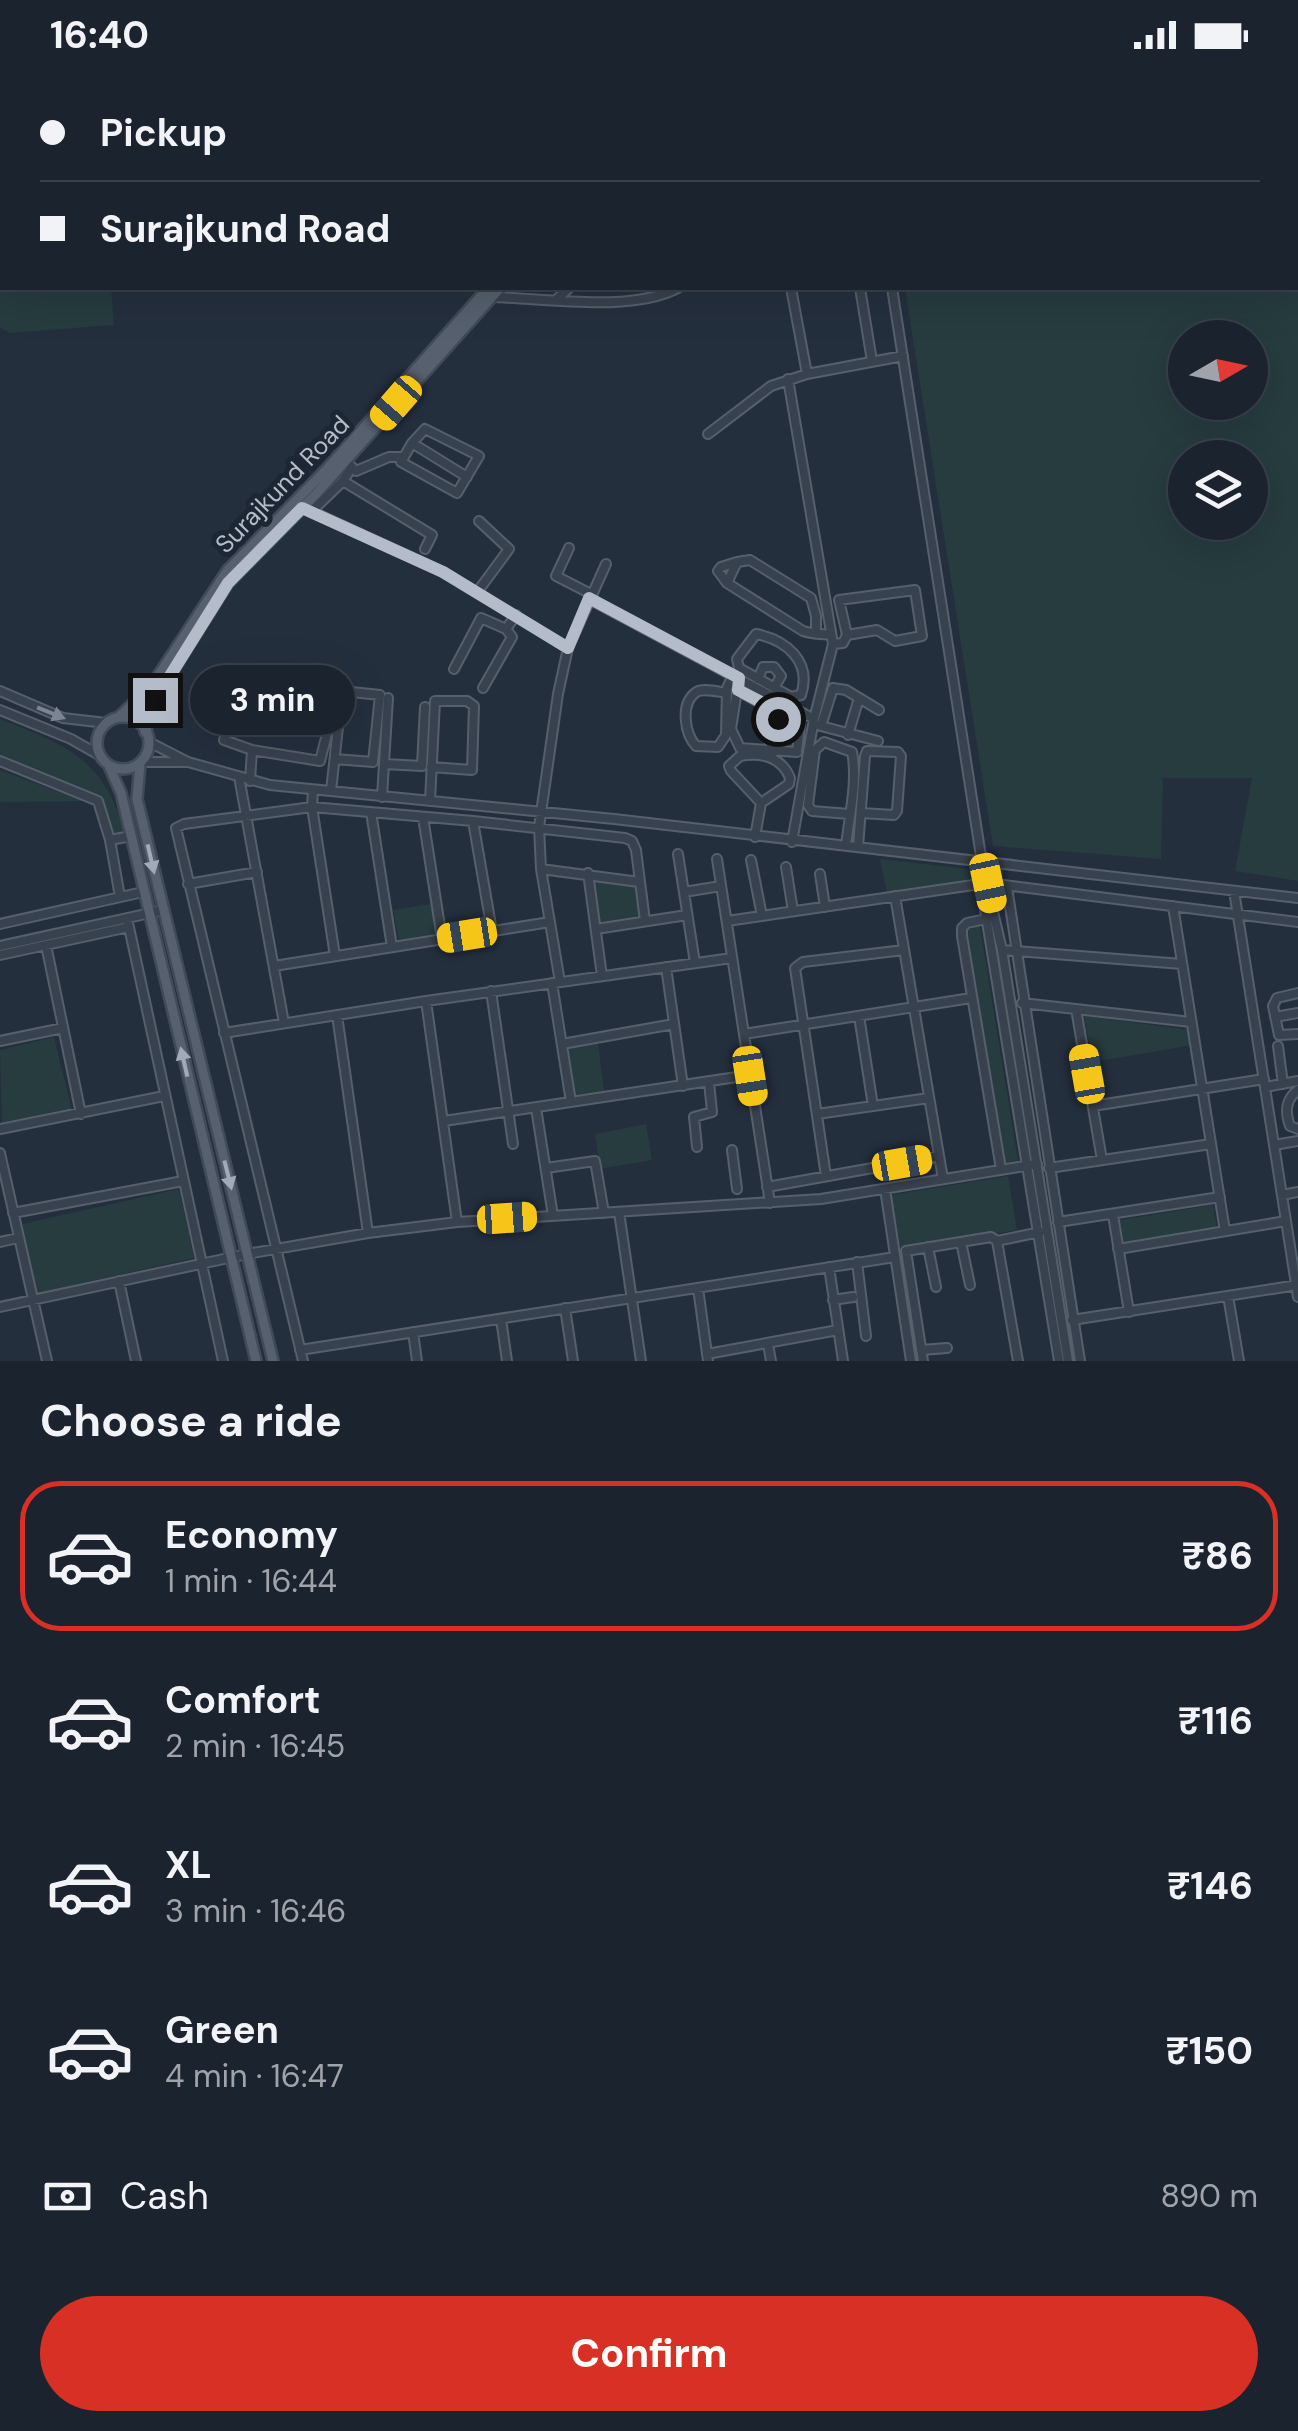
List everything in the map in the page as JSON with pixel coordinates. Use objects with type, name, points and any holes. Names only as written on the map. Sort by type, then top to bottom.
[{"type":"main road","name":"Surajkund Road","points":[[147,736],[159,692],[228,583],[306,510],[348,464],[489,292]]},
{"type":"main road","name":"Surajkund Road","points":[[119,717],[152,685],[226,571],[326,470],[489,292]]},
{"type":"main road","points":[[256,1361],[120,793],[96,744],[98,732],[119,717],[135,722],[147,736],[137,799],[273,1361]]},
{"type":"main road","points":[[109,766],[122,769],[142,763]]},
{"type":"street","points":[[556,300],[567,290]]},
{"type":"street","points":[[489,292],[556,300],[626,300],[673,290]]},
{"type":"street","points":[[791,290],[808,374]]},
{"type":"street","points":[[860,290],[872,361]]},
{"type":"street","points":[[892,290],[982,866],[986,919],[1058,1322],[1059,1361]]},
{"type":"street","points":[[708,434],[749,399],[788,379],[904,356]]},
{"type":"street","points":[[788,379],[832,639],[792,842]]},
{"type":"street","points":[[425,428],[479,456],[457,493],[401,462],[404,457],[425,428]]},
{"type":"street","points":[[412,443],[467,477]]},
{"type":"street","points":[[404,457],[389,456],[356,471],[348,464],[342,481],[306,510],[478,591],[568,648]]},
{"type":"street","points":[[342,481],[432,535],[425,549]]},
{"type":"street","points":[[478,591],[508,549],[479,521]]},
{"type":"street","points":[[569,548],[556,576],[736,677],[768,688],[797,697],[804,686],[805,670],[797,657],[766,636],[756,634],[737,660],[739,668],[758,679],[768,688],[816,723],[878,741]]},
{"type":"street","points":[[816,634],[811,598],[750,560],[737,562],[727,582],[803,632],[843,644],[846,635],[839,600],[915,590],[922,636],[895,640],[876,630],[846,635]]},
{"type":"street","points":[[571,1102],[540,828],[568,648],[606,564]]},
{"type":"street","points":[[506,630],[516,615]]},
{"type":"street","points":[[454,670],[481,618],[506,630],[512,637],[483,688]]},
{"type":"street","points":[[758,679],[763,667],[774,667],[780,676],[768,688]]},
{"type":"street","points":[[736,677],[732,729],[736,743],[750,750],[797,752],[800,724],[738,690]]},
{"type":"street","points":[[727,693],[700,690],[692,697],[687,706],[687,732],[696,746],[718,746],[724,742],[727,693],[736,677]]},
{"type":"street","points":[[816,723],[833,688],[839,686],[878,710]]},
{"type":"street","points":[[329,689],[328,730],[320,761],[252,750],[224,740],[240,697],[329,689]]},
{"type":"street","points":[[0,691],[63,718],[106,723]]},
{"type":"street","points":[[331,792],[342,691],[380,695],[373,762],[335,759]]},
{"type":"street","points":[[382,797],[388,698]]},
{"type":"street","points":[[848,735],[860,698]]},
{"type":"street","points":[[430,801],[432,767],[437,733],[434,700],[468,702],[474,706],[472,770],[432,767]]},
{"type":"street","points":[[384,764],[422,766],[425,707]]},
{"type":"street","points":[[0,710],[72,739],[99,755]]},
{"type":"street","points":[[774,752],[766,730],[776,724],[780,712]]},
{"type":"street","points":[[147,736],[188,762],[250,780],[313,790],[542,812],[846,846],[982,866],[1298,898]]},
{"type":"street","points":[[846,846],[854,762],[852,752],[824,742],[815,750],[808,805],[812,811],[849,814]]},
{"type":"street","points":[[250,780],[252,750]]},
{"type":"street","points":[[858,848],[861,813],[867,751],[898,752],[901,756],[897,812],[861,813]]},
{"type":"street","points":[[755,838],[760,803],[789,784],[789,772],[774,758],[740,756],[732,762],[731,771],[760,803]]},
{"type":"street","points":[[0,762],[98,802],[110,840],[120,897]]},
{"type":"street","points":[[142,763],[188,762]]},
{"type":"street","points":[[239,777],[284,1024]]},
{"type":"street","points":[[313,790],[312,808],[335,956]]},
{"type":"street","points":[[303,1361],[176,828],[312,808],[474,821],[632,841],[645,921]]},
{"type":"street","points":[[371,812],[392,947]]},
{"type":"street","points":[[423,816],[442,939]]},
{"type":"street","points":[[474,821],[492,932]]},
{"type":"street","points":[[110,840],[131,836]]},
{"type":"street","points":[[678,854],[695,963]]},
{"type":"street","points":[[718,859],[770,1203]]},
{"type":"street","points":[[752,860],[762,916]]},
{"type":"street","points":[[786,867],[793,912]]},
{"type":"street","points":[[542,869],[639,882]]},
{"type":"street","points":[[188,884],[256,872]]},
{"type":"street","points":[[588,874],[602,976]]},
{"type":"street","points":[[820,874],[825,907]]},
{"type":"street","points":[[984,883],[1002,950],[1030,1124],[1040,1232],[1068,1361]]},
{"type":"street","points":[[727,921],[984,883],[1298,922]]},
{"type":"street","points":[[684,892],[722,886]]},
{"type":"street","points":[[1007,886],[1080,1361]]},
{"type":"street","points":[[1234,891],[1298,1297]]},
{"type":"street","points":[[0,924],[143,892]]},
{"type":"street","points":[[895,896],[943,1179]]},
{"type":"street","points":[[1173,906],[1225,1232]]},
{"type":"street","points":[[0,955],[128,923],[164,910]]},
{"type":"street","points":[[596,929],[687,914]]},
{"type":"street","points":[[986,919],[962,928],[1001,1169]]},
{"type":"street","points":[[274,966],[550,922]]},
{"type":"street","points":[[0,946],[128,923]]},
{"type":"street","points":[[128,923],[223,1361]]},
{"type":"street","points":[[46,945],[81,1114]]},
{"type":"street","points":[[826,1176],[795,970],[797,965],[904,950]]},
{"type":"street","points":[[1002,950],[1182,964]]},
{"type":"street","points":[[224,1033],[426,1000],[732,958]]},
{"type":"street","points":[[666,967],[683,1086]]},
{"type":"street","points":[[491,992],[514,1144]]},
{"type":"street","points":[[1252,1004],[1298,993]]},
{"type":"street","points":[[744,1034],[972,998]]},
{"type":"street","points":[[426,1000],[457,1222]]},
{"type":"street","points":[[1010,1001],[1192,1022]]},
{"type":"street","points":[[1274,1001],[1279,1035],[1298,1034]]},
{"type":"street","points":[[1076,1008],[1102,1160]]},
{"type":"street","points":[[1275,1016],[1298,1013]]},
{"type":"street","points":[[337,1015],[368,1233]]},
{"type":"street","points":[[860,1016],[872,1106]]},
{"type":"street","points":[[562,1044],[674,1024]]},
{"type":"street","points":[[0,1040],[63,1028]]},
{"type":"street","points":[[1278,1046],[1283,1084]]},
{"type":"street","points":[[1020,1065],[1033,1064]]},
{"type":"street","points":[[444,1121],[750,1076]]},
{"type":"street","points":[[697,1147],[694,1118],[712,1112],[709,1082]]},
{"type":"street","points":[[1093,1106],[1202,1089],[1298,1082]]},
{"type":"street","points":[[1298,1090],[1288,1101],[1286,1113],[1290,1126],[1298,1129]]},
{"type":"street","points":[[0,1129],[164,1096]]},
{"type":"street","points":[[817,1114],[929,1098]]},
{"type":"street","points":[[536,1108],[554,1216]]},
{"type":"street","points":[[1030,1124],[1042,1121]]},
{"type":"street","points":[[1274,1145],[1298,1141]]},
{"type":"street","points":[[1050,1168],[1211,1144]]},
{"type":"street","points":[[732,1150],[737,1189]]},
{"type":"street","points":[[0,1152],[47,1361]]},
{"type":"street","points":[[767,1187],[939,1156]]},
{"type":"street","points":[[546,1168],[595,1161],[604,1212]]},
{"type":"street","points":[[0,1307],[246,1254],[368,1233],[457,1222],[770,1203],[1032,1165]]},
{"type":"street","points":[[12,1213],[183,1182]]},
{"type":"street","points":[[884,1189],[911,1361]]},
{"type":"street","points":[[1282,1194],[1298,1192]]},
{"type":"street","points":[[1058,1222],[1220,1197]]},
{"type":"street","points":[[619,1212],[642,1361]]},
{"type":"street","points":[[1112,1215],[1129,1312]]},
{"type":"street","points":[[1118,1249],[1286,1221]]},
{"type":"street","points":[[997,1241],[1040,1232]]},
{"type":"street","points":[[922,1361],[905,1253],[991,1236],[997,1241],[1018,1361]]},
{"type":"street","points":[[0,1242],[18,1238]]},
{"type":"street","points":[[962,1242],[970,1285]]},
{"type":"street","points":[[928,1246],[936,1288]]},
{"type":"street","points":[[300,1350],[895,1257]]},
{"type":"street","points":[[857,1262],[866,1336]]},
{"type":"street","points":[[829,1267],[843,1361]]},
{"type":"street","points":[[119,1282],[136,1361]]},
{"type":"street","points":[[1058,1322],[1297,1285]]},
{"type":"street","points":[[698,1288],[707,1357],[838,1330]]},
{"type":"street","points":[[1228,1296],[1239,1361]]},
{"type":"street","points":[[834,1300],[853,1297]]},
{"type":"street","points":[[566,1308],[573,1361]]},
{"type":"street","points":[[501,1319],[507,1361]]},
{"type":"street","points":[[413,1332],[417,1361]]},
{"type":"street","points":[[768,1344],[771,1361]]},
{"type":"street","points":[[921,1350],[947,1348]]},
{"type":"green space","points":[[0,290],[111,290],[114,325],[10,333],[0,327]]},
{"type":"green space","points":[[905,290],[1298,290],[1298,881],[1235,871],[1252,778],[1163,778],[1161,859],[993,846]]},
{"type":"green space","points":[[0,719],[45,737],[80,758],[106,788],[125,833],[110,836],[101,798],[0,756]]},
{"type":"green space","points":[[0,770],[83,801],[0,802]]},
{"type":"green space","points":[[880,859],[969,869],[972,882],[887,893]]},
{"type":"green space","points":[[591,882],[636,887],[641,918],[599,924]]},
{"type":"green space","points":[[431,904],[437,936],[399,942],[393,910]]},
{"type":"green space","points":[[980,926],[1018,1161],[1001,1164],[963,929]]},
{"type":"green space","points":[[1084,1016],[1190,1030],[1193,1045],[1093,1062]]},
{"type":"green space","points":[[54,1037],[72,1110],[2,1127],[0,1050]]},
{"type":"green space","points":[[598,1044],[604,1091],[574,1095],[568,1048]]},
{"type":"green space","points":[[646,1124],[652,1160],[600,1169],[595,1134]]},
{"type":"green space","points":[[1008,1176],[1017,1230],[901,1250],[891,1195]]},
{"type":"green space","points":[[179,1189],[194,1258],[37,1293],[22,1224]]},
{"type":"green space","points":[[1213,1205],[1217,1227],[1124,1242],[1120,1220]]},
{"type":"route","points":[[155,700],[228,583],[302,508],[443,572],[568,648],[589,598],[739,678],[738,690],[780,712],[778,719]]}]
